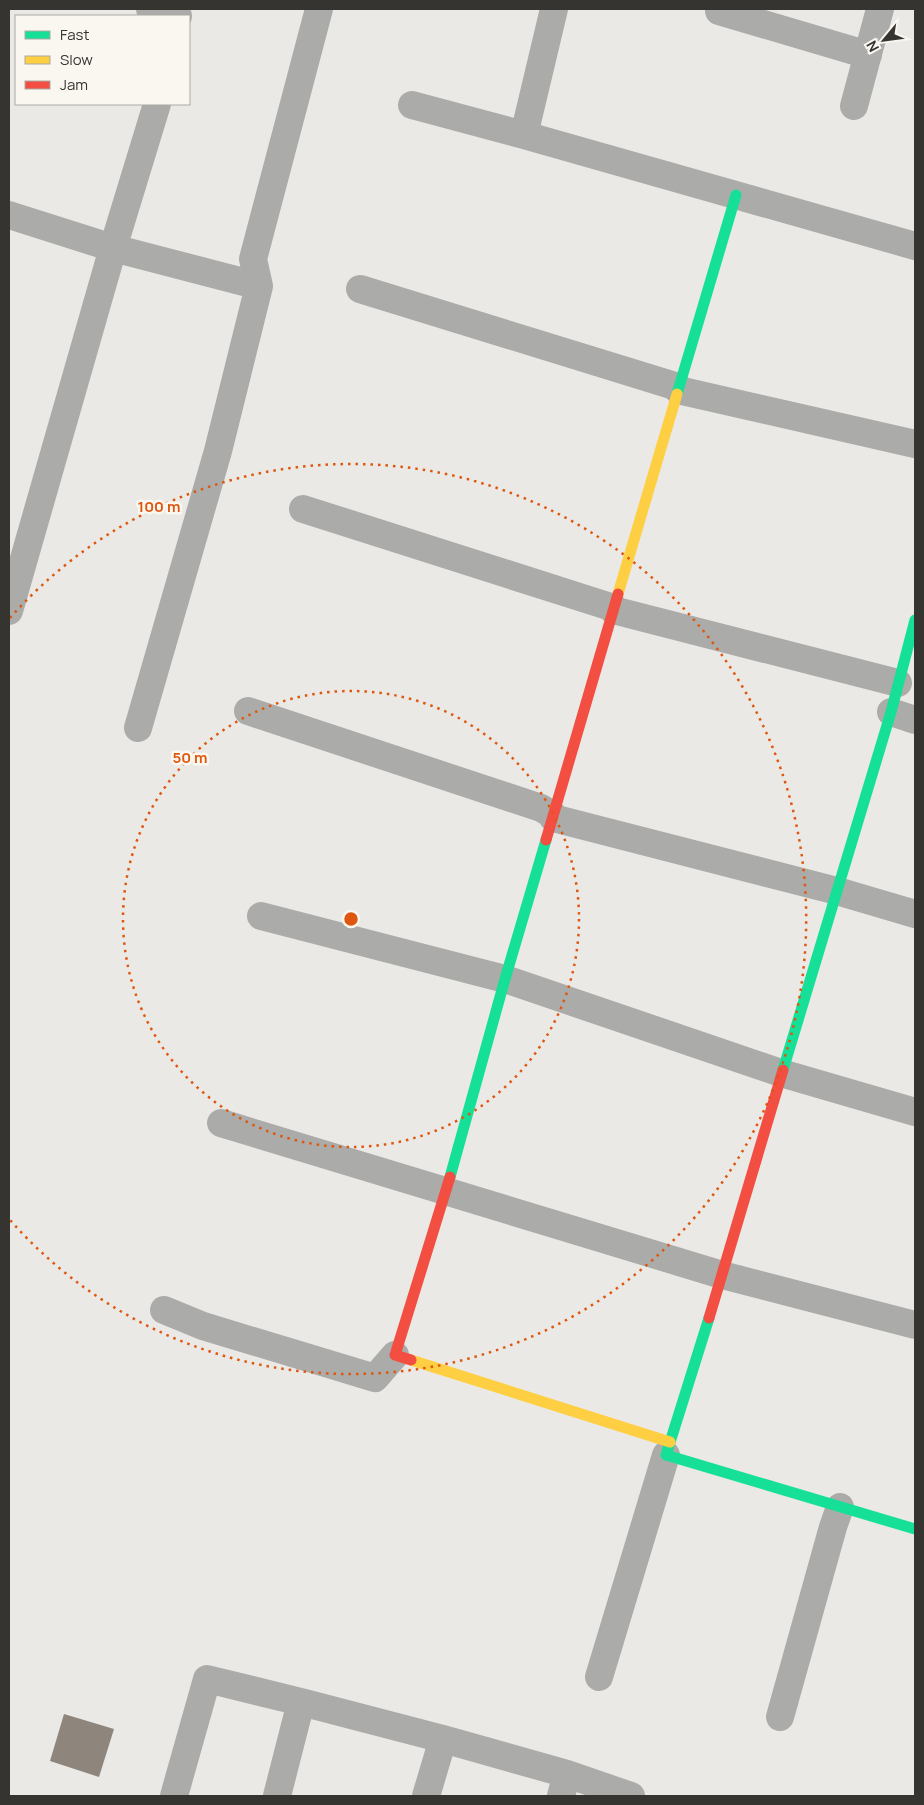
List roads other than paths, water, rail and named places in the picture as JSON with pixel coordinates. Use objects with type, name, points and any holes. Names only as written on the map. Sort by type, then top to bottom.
[{"type":"street","points":[[150,9],[174,15]]},
{"type":"street","points":[[138,728],[218,451],[259,286],[253,260],[319,9]]},
{"type":"street","points":[[524,135],[554,9]]},
{"type":"street","points":[[854,106],[880,9]]},
{"type":"street","points":[[719,11],[868,55]]},
{"type":"street","points":[[9,611],[113,248],[157,105]]},
{"type":"street","points":[[412,105],[915,246]]},
{"type":"street","points":[[164,1310],[203,1326],[375,1378],[395,1355],[446,1192],[505,979],[736,195]]},
{"type":"street","points":[[9,215],[113,248],[259,286]]},
{"type":"street","points":[[360,289],[678,387],[678,390],[915,444]]},
{"type":"street","points":[[303,510],[614,608],[614,610],[898,683]]},
{"type":"street","points":[[599,1677],[722,1276],[837,891],[903,716],[898,683],[915,620]]},
{"type":"street","points":[[248,710],[541,808],[553,815],[553,818],[837,891],[915,914]]},
{"type":"street","points":[[262,916],[505,979],[782,1073],[915,1112]]},
{"type":"street","points":[[220,1123],[722,1276],[915,1326]]},
{"type":"street","points":[[395,1355],[840,1507],[915,1529]]},
{"type":"street","points":[[780,1717],[840,1507]]},
{"type":"street","points":[[174,1796],[207,1679],[443,1738],[564,1785],[631,1796]]},
{"type":"street","points":[[277,1796],[301,1702]]},
{"type":"street","points":[[426,1796],[443,1738]]}]
